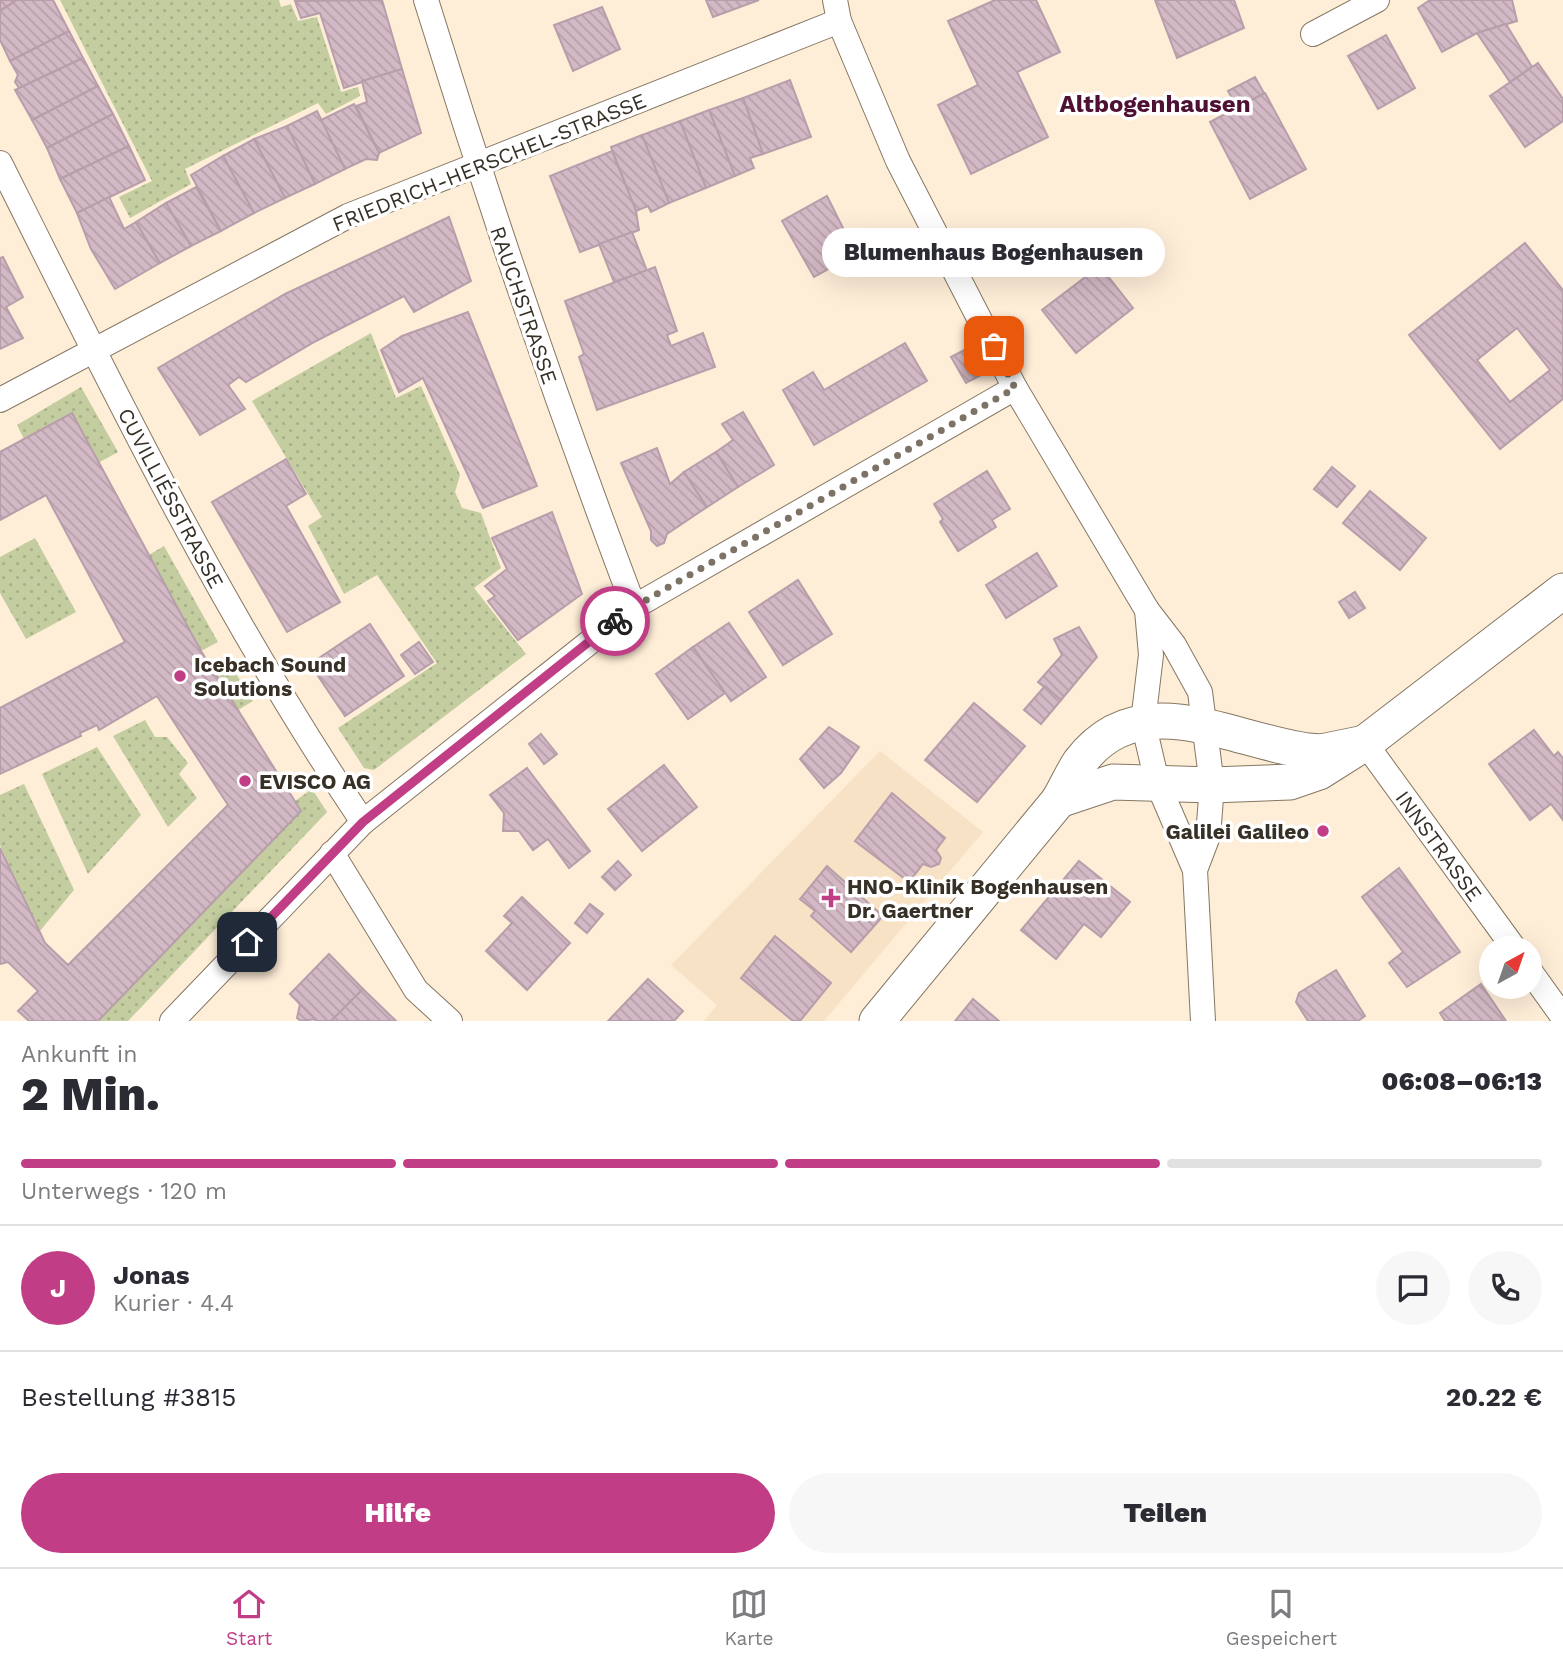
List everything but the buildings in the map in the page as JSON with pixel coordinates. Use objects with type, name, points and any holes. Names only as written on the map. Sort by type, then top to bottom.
[{"type":"street","name":"RAUCHSTRASSE","points":[[426,0],[476,164],[554,393],[634,607]]},
{"type":"street","points":[[1313,34],[1377,0]]},
{"type":"street","name":"FRIEDRICH-HERSCHEL-STRASSE","points":[[0,400],[348,216],[837,10]]},
{"type":"street","points":[[837,10],[898,161],[1015,388],[1147,610],[1174,645],[1200,692],[1207,727],[1212,785],[1208,835],[1195,870]]},
{"type":"street","name":"CUVILLIÉSSTRASSE","points":[[0,163],[93,352],[185,529],[295,719],[363,822]]},
{"type":"street","points":[[172,1021],[363,822],[634,607],[1015,388]]},
{"type":"street","points":[[1059,800],[1113,782],[1212,785],[1290,782],[1320,772],[1365,743],[1563,591]]},
{"type":"street","points":[[1147,610],[1151,655],[1143,722],[1157,782],[1195,870],[1203,1021]]},
{"type":"street","points":[[877,1021],[1059,800],[1080,762],[1106,737],[1126,725],[1176,721],[1321,752],[1365,743]]},
{"type":"street","name":"INNSTRASSE","points":[[1365,743],[1505,936]]},
{"type":"street","points":[[332,853],[416,990],[450,1021]]},
{"type":"street","points":[[1542,988],[1563,1017]]},
{"type":"shaded area","name":"HNO-Klinik Bogenhausen Dr. Gaertner","points":[[880,751],[983,832],[824,1021],[704,1021],[717,1005],[671,965]]},
{"type":"green space","points":[[60,0],[279,0],[281,7],[291,4],[298,21],[317,17],[341,92],[358,87],[360,96],[326,114],[318,103],[185,169],[191,184],[130,218],[119,197],[152,181]]},
{"type":"green space","points":[[371,333],[396,398],[421,386],[460,475],[455,492],[462,508],[481,513],[501,568],[474,588],[526,654],[374,770],[364,768],[338,728],[437,663],[377,575],[344,594],[308,526],[322,517],[252,401]]},
{"type":"green space","points":[[81,387],[118,452],[98,463],[72,413],[24,439],[17,425]]},
{"type":"green space","points":[[35,538],[76,612],[26,639],[0,593],[0,557]]},
{"type":"green space","points":[[164,546],[218,642],[201,651],[147,556]]},
{"type":"green space","points":[[228,661],[253,701],[238,710],[213,671]]},
{"type":"green space","points":[[145,720],[155,737],[167,737],[188,763],[179,774],[197,798],[168,827],[113,736]]},
{"type":"green space","points":[[97,747],[141,815],[88,874],[42,774]]},
{"type":"green space","points":[[24,784],[74,890],[39,932],[0,845],[0,795]]},
{"type":"green space","points":[[312,789],[327,812],[128,1021],[98,1021],[301,811],[295,801]]},
{"type":"way so far","points":[[615,621],[634,607],[1015,388],[994,346]]},
{"type":"place","name":"Blumenhaus Bogenhausen","points":[[994,346]]},
{"type":"place","name":"Icebach Sound Solutions","points":[[180,676]]},
{"type":"place","name":"EVISCO AG","points":[[245,781]]},
{"type":"place","name":"Galilei Galileo","points":[[1323,831]]},
{"type":"place","name":"HNO-Klinik Bogenhausen Dr. Gaertner","points":[[831,898]]},
{"type":"district","name":"Altbogenhausen","points":[[1155,104]]},
{"type":"route","points":[[247,942],[363,822],[615,621]]}]
